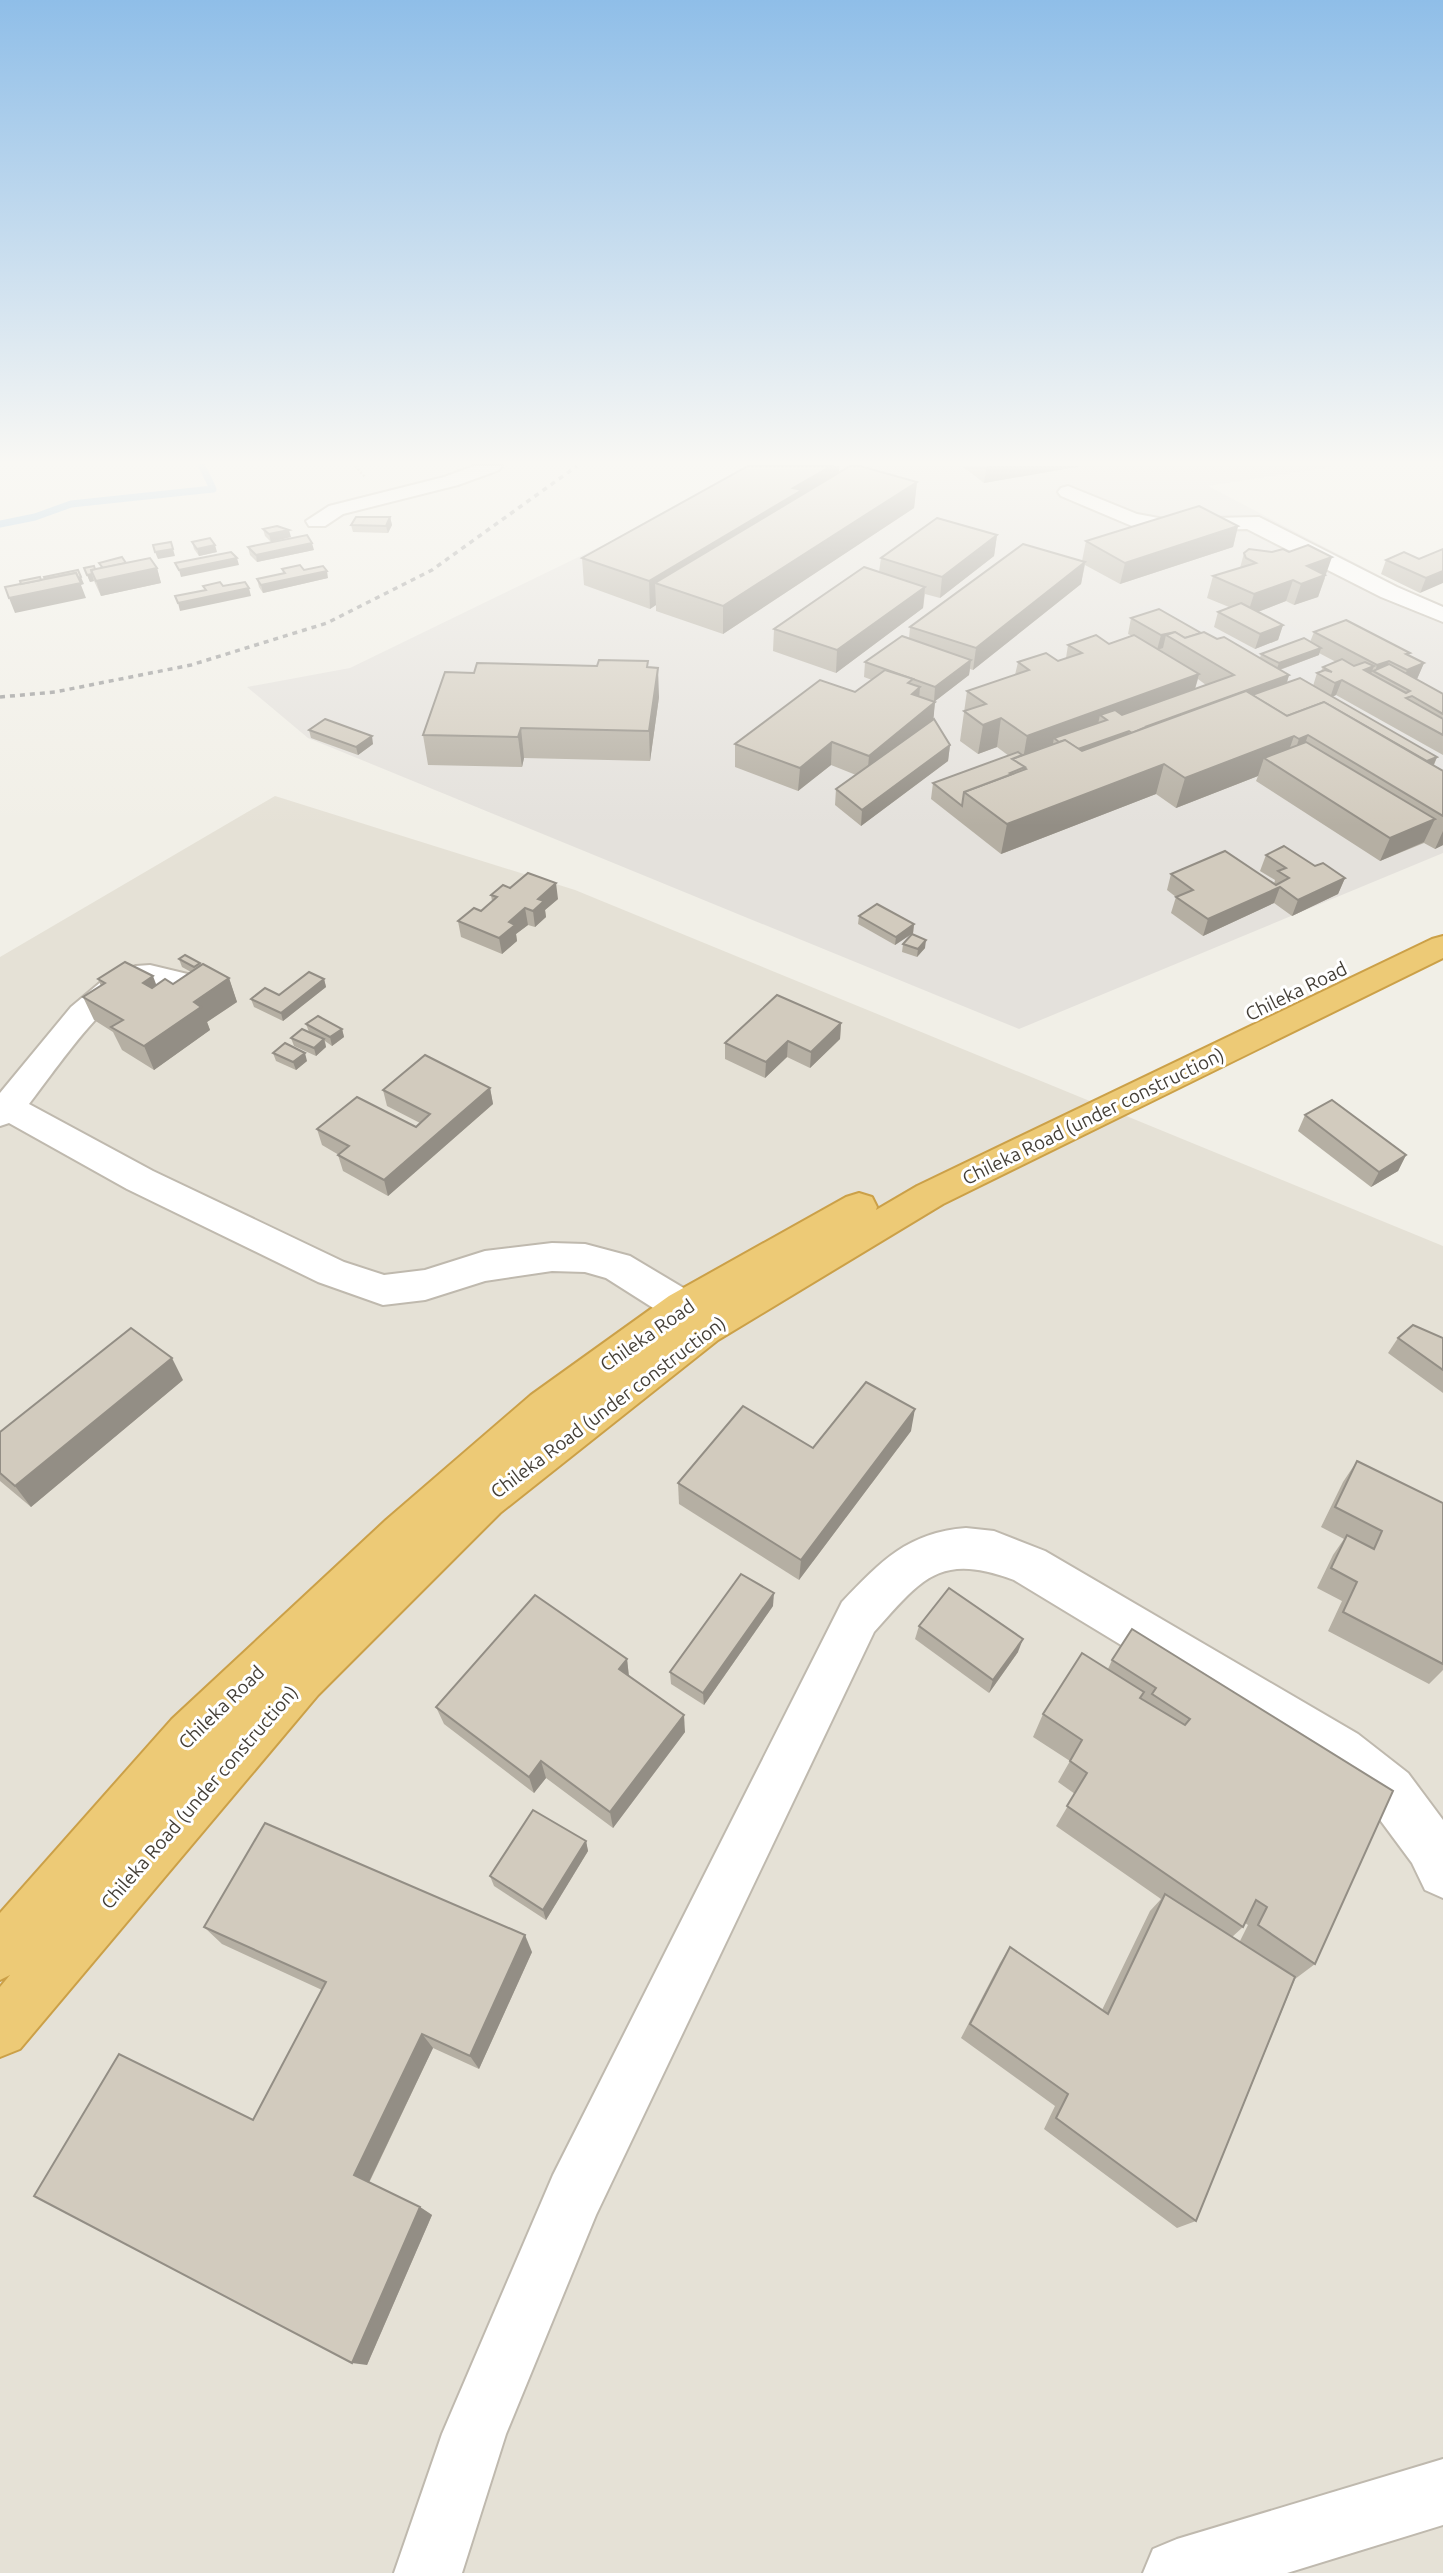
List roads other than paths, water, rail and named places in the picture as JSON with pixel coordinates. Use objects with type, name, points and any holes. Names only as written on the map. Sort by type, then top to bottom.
[{"type":"highway","name":"Chileka Road","points":[[0,1953],[189,1736],[402,1534],[546,1407],[684,1307],[925,1169],[1443,922]]},
{"type":"highway","name":"Chileka Road (under construction)","points":[[0,2029],[301,1679],[485,1500],[704,1329],[930,1195],[1443,946]]},
{"type":"street","points":[[1377,586],[1443,614]]},
{"type":"street","points":[[189,984],[155,975],[134,976],[117,984],[69,1031],[4,1110],[140,1180],[331,1272],[383,1290],[425,1285],[485,1266],[552,1257],[584,1258],[617,1266],[684,1307]]},
{"type":"street","points":[[429,2573],[474,2434],[575,2196],[858,1617],[908,1565],[946,1548],[989,1550],[1030,1565],[1341,1751],[1390,1791],[1430,1845],[1443,1872]]},
{"type":"street","points":[[1177,2573],[1443,2492]]},
{"type":"railway","points":[[0,697],[55,692],[191,665],[327,623],[400,586]]}]
